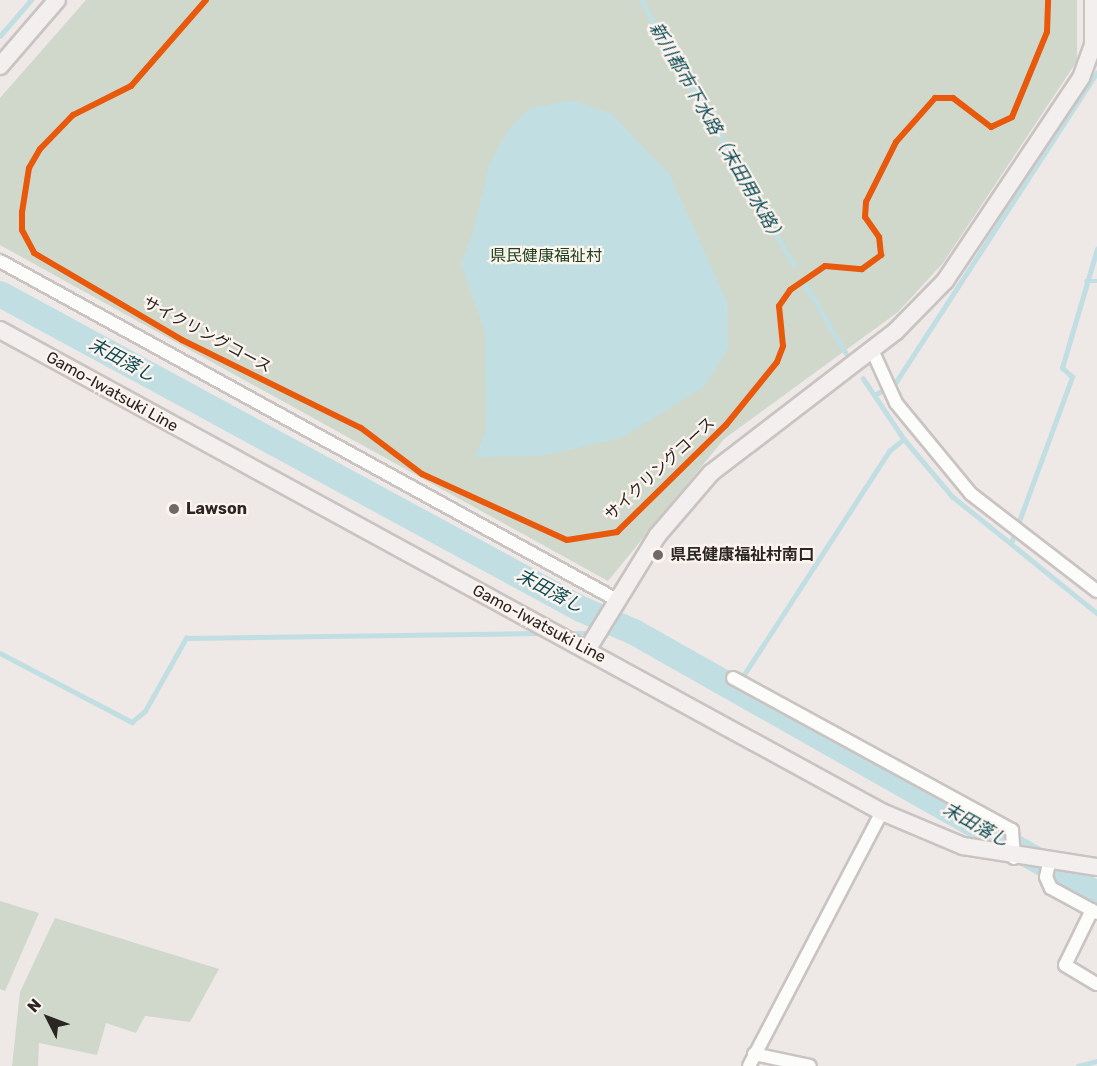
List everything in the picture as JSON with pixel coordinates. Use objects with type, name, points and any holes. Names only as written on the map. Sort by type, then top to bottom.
[{"type":"main road","points":[[0,66],[57,0]]},
{"type":"main road","points":[[586,650],[657,536],[711,473],[872,350],[945,280],[1081,78],[1093,45],[1093,0]]},
{"type":"main road","name":"Gamo-Iwatsuki Line","points":[[0,330],[882,812],[963,846],[1014,858],[1097,867]]},
{"type":"street","points":[[0,261],[617,600]]},
{"type":"street","points":[[872,350],[896,403],[971,494],[1097,591]]},
{"type":"street","points":[[733,678],[1012,830],[1014,858]]},
{"type":"street","points":[[810,1066],[752,1060],[882,812]]},
{"type":"street","points":[[1049,863],[1046,877],[1051,888],[1095,912],[1065,965],[1097,984]]},
{"type":"green space","name":"県民健康福祉村","points":[[86,0],[1077,0],[1077,61],[943,263],[898,312],[724,439],[608,581],[0,245],[0,98]]},
{"type":"green space","points":[[0,901],[39,913],[5,991],[0,989]]},
{"type":"green space","points":[[55,918],[219,969],[190,1022],[145,1016],[136,1033],[106,1023],[97,1055],[39,1043],[38,1066],[12,1066],[20,992]]},
{"type":"water","points":[[572,100],[612,114],[670,175],[727,302],[728,348],[705,386],[621,438],[541,456],[475,457],[486,432],[485,333],[461,263],[474,230],[489,164],[509,129],[530,108]]},
{"type":"waterway","points":[[0,36],[31,0]]},
{"type":"waterway","name":"新川都市下水路（末田用水路）","points":[[641,0],[794,265]]},
{"type":"waterway","points":[[874,395],[894,385],[1097,73]]},
{"type":"waterway","points":[[1011,543],[1072,377],[1062,368],[1097,249]]},
{"type":"waterway","points":[[1086,281],[1097,281]]},
{"type":"waterway","name":"新川都市下水路（末田用水路）","points":[[805,284],[846,353]]},
{"type":"waterway","name":"末田落し","points":[[0,294],[581,609],[634,632],[1097,894]]},
{"type":"waterway","name":"新川都市下水路（末田用水路）","points":[[863,378],[904,439],[952,496],[1097,613]]},
{"type":"waterway","points":[[734,690],[889,451],[904,439]]},
{"type":"waterway","points":[[602,633],[634,632]]},
{"type":"waterway","points":[[0,653],[132,722],[145,711],[186,638],[542,633]]},
{"type":"waterway","points":[[566,633],[593,633]]},
{"type":"waterway","points":[[1078,1066],[1097,1061]]},
{"type":"cycle path","name":"サイクリングコース","points":[[206,0],[131,86],[73,115],[40,149],[29,168],[22,212],[22,230],[34,253],[182,340],[361,428],[422,474],[567,540],[617,532],[726,425],[777,362],[783,346],[779,306],[790,290],[825,266],[862,269],[881,255],[879,237],[865,217],[866,202],[896,142],[935,98],[953,98],[991,127],[1012,117],[1047,32],[1048,0]]},
{"type":"place","name":"Lawson","points":[[174,509]]},
{"type":"place","name":"県民健康福祉村南口","points":[[658,555]]}]
